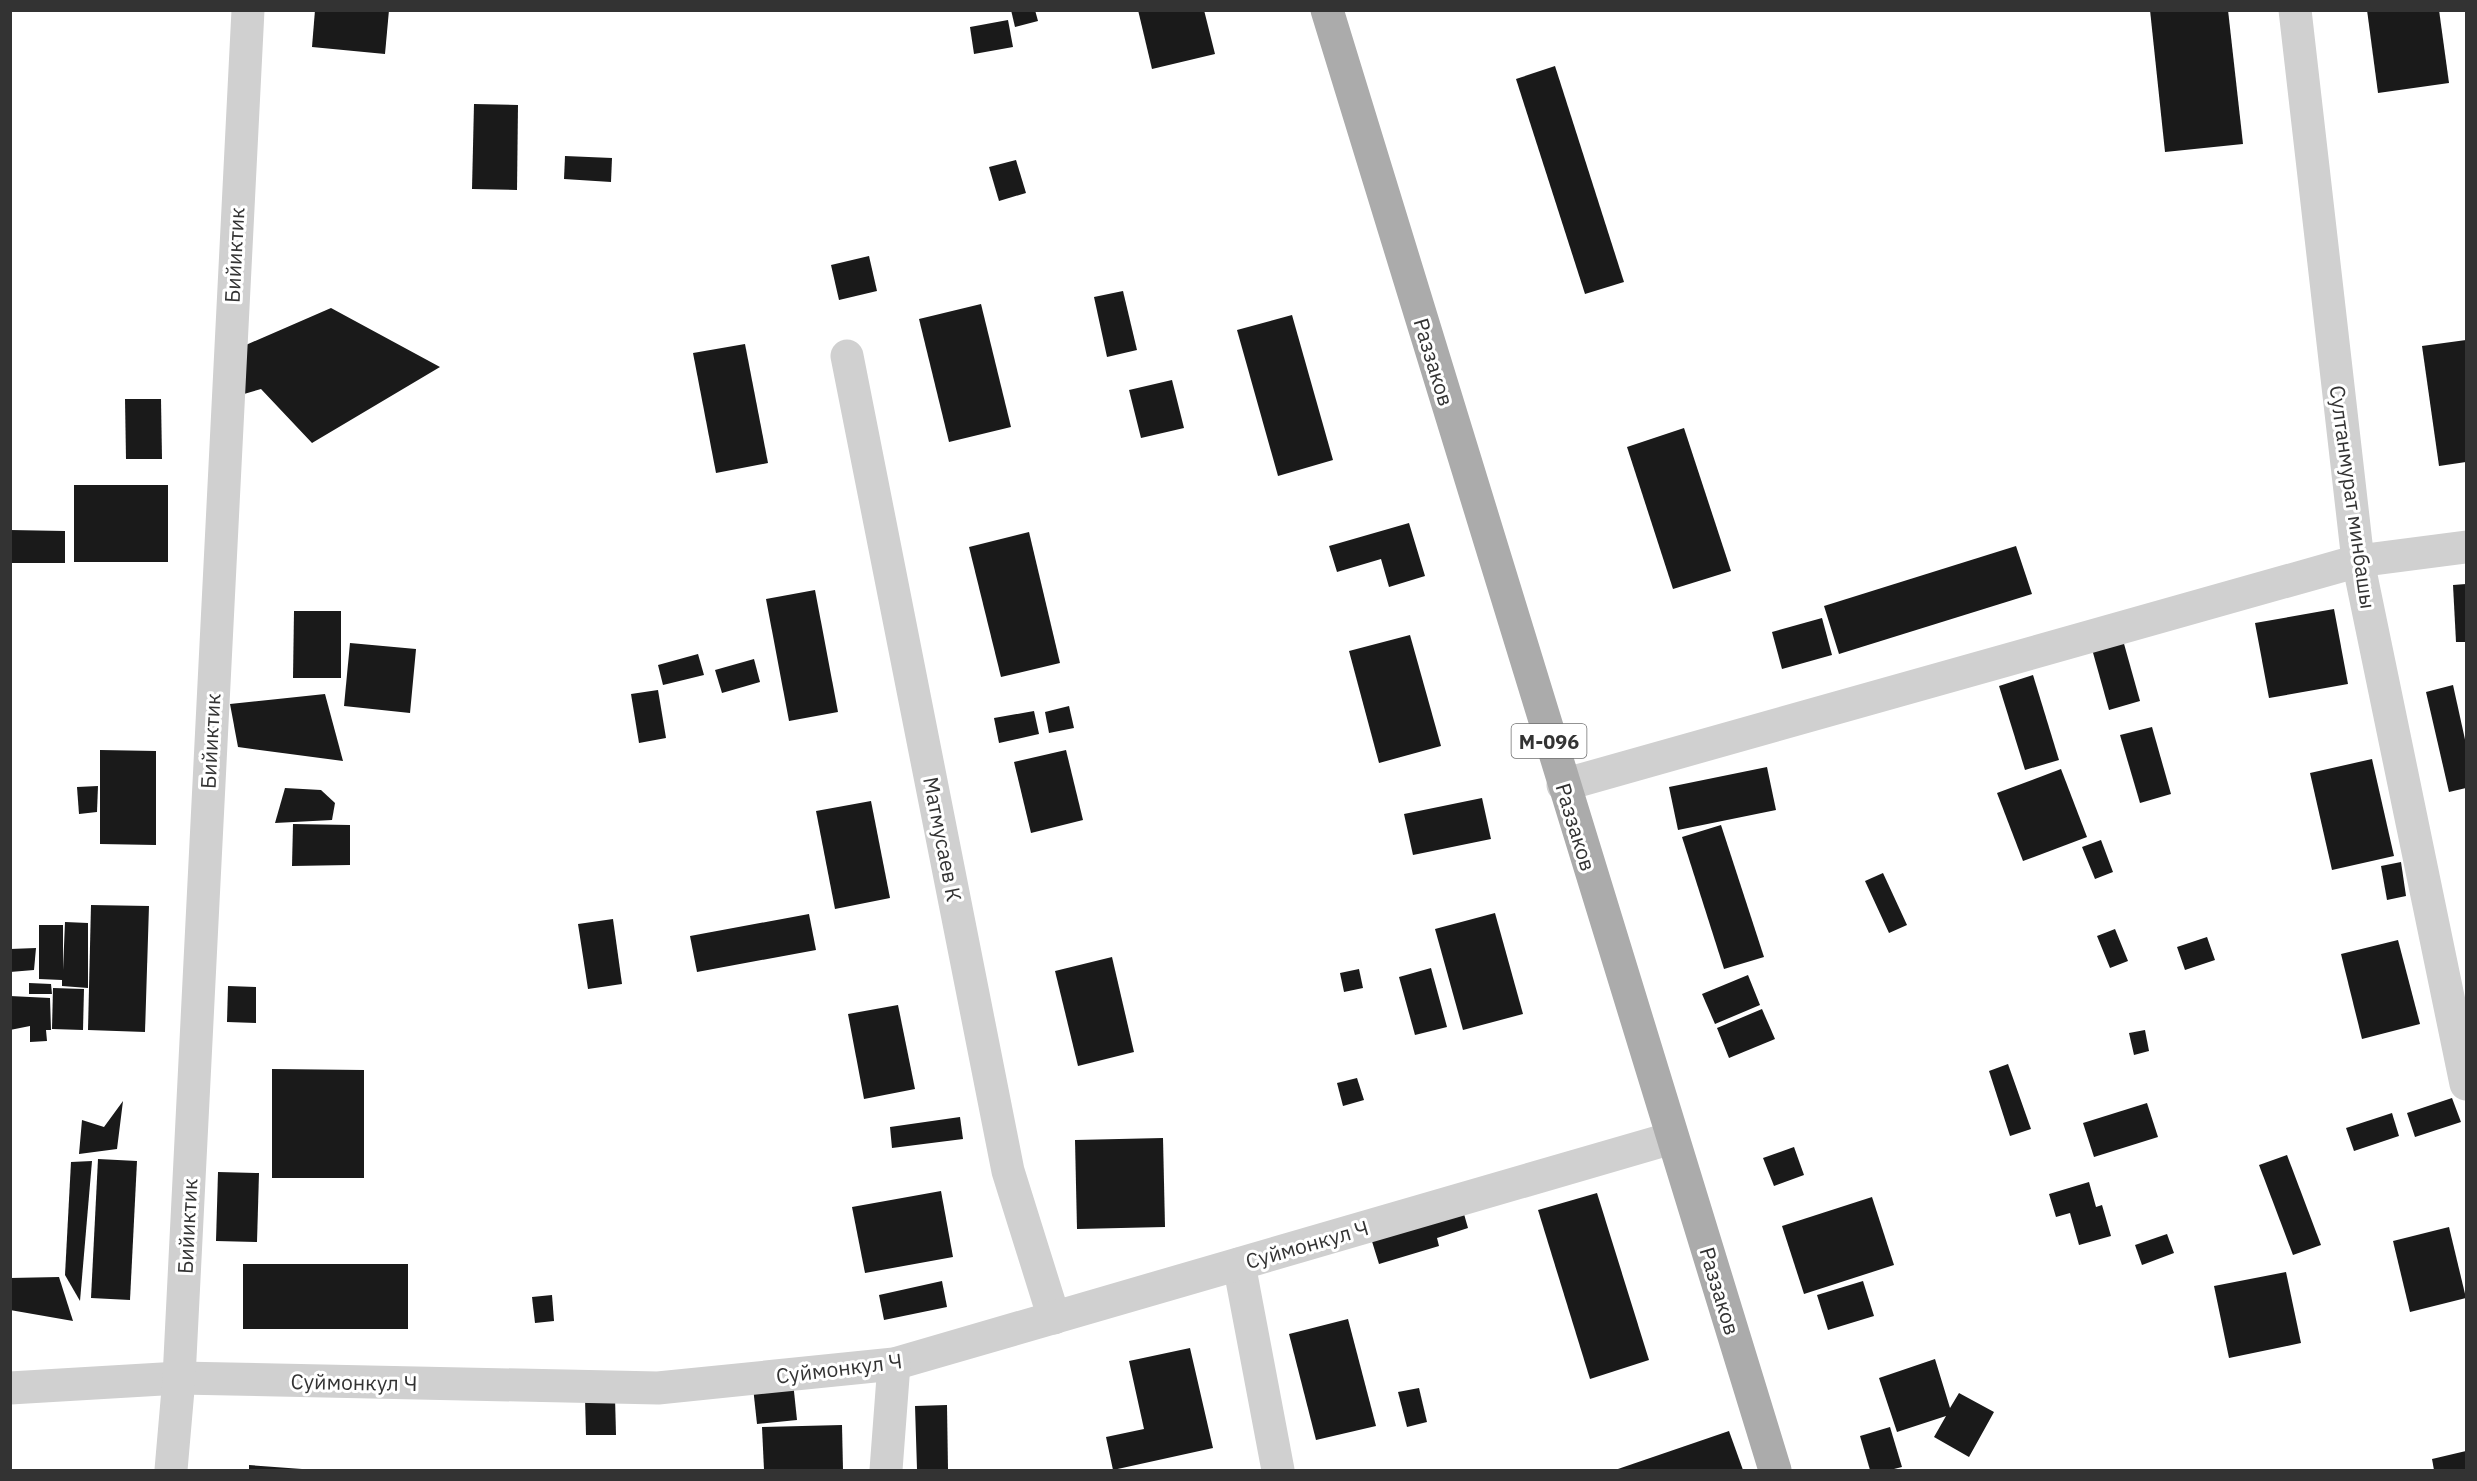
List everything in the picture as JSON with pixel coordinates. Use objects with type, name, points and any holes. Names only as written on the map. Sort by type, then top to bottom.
[{"type":"main road","name":"Раззаков","points":[[1327,10],[1775,1470]]},
{"type":"street","name":"Бийиктик","points":[[171,1470],[179,1378],[248,10]]},
{"type":"street","name":"Султанмурат минбашы","points":[[2295,10],[2358,561],[2466,1084]]},
{"type":"street","name":"Матмусаев К","points":[[848,356],[1008,1171],[1054,1318]]},
{"type":"street","points":[[1563,785],[2358,561],[2466,547]]},
{"type":"street","name":"Суймонкул Ч","points":[[10,1388],[179,1378],[658,1388],[894,1364],[1672,1138]]},
{"type":"street","points":[[1239,1264],[1278,1470]]},
{"type":"street","points":[[886,1470],[894,1364]]},
{"type":"building","points":[[315,10],[389,10],[385,54],[312,47]]},
{"type":"building","points":[[1011,10],[1035,10],[1038,21],[1015,27]]},
{"type":"building","points":[[1138,10],[1204,10],[1215,54],[1152,69]]},
{"type":"building","points":[[2150,10],[2228,10],[2243,144],[2165,152]]},
{"type":"building","points":[[2367,10],[2439,10],[2449,83],[2378,93]]},
{"type":"building","points":[[1008,20],[1013,47],[974,54],[970,27]]},
{"type":"building","points":[[1555,66],[1624,282],[1585,294],[1516,79]]},
{"type":"building","points":[[474,104],[518,105],[517,190],[472,189]]},
{"type":"building","points":[[565,156],[612,158],[611,182],[564,179]]},
{"type":"building","points":[[1016,160],[1026,193],[999,201],[989,167]]},
{"type":"building","points":[[869,256],[877,291],[839,300],[831,265]]},
{"type":"building","points":[[1123,291],[1137,350],[1107,357],[1094,297]]},
{"type":"building","points":[[981,304],[1011,427],[949,442],[919,319]]},
{"type":"building","points":[[331,308],[440,367],[312,443],[261,389],[244,394],[239,348]]},
{"type":"building","points":[[1292,315],[1333,460],[1278,476],[1237,330]]},
{"type":"building","points":[[2466,340],[2466,462],[2439,466],[2422,346]]},
{"type":"building","points":[[745,344],[768,463],[716,473],[693,353]]},
{"type":"building","points":[[1172,380],[1184,428],[1141,438],[1129,390]]},
{"type":"building","points":[[125,399],[161,399],[162,459],[126,459]]},
{"type":"building","points":[[1684,428],[1731,571],[1673,589],[1627,447]]},
{"type":"building","points":[[74,485],[168,485],[168,562],[74,562]]},
{"type":"building","points":[[1409,523],[1425,576],[1389,587],[1381,559],[1337,572],[1329,546]]},
{"type":"building","points":[[10,530],[65,531],[65,563],[10,563]]},
{"type":"building","points":[[1029,532],[1060,663],[1001,677],[969,547]]},
{"type":"building","points":[[2016,546],[2032,594],[1839,654],[1824,606]]},
{"type":"building","points":[[2466,584],[2466,642],[2456,642],[2453,585]]},
{"type":"building","points":[[815,590],[838,712],[789,721],[766,599]]},
{"type":"building","points":[[2334,609],[2348,684],[2269,698],[2255,623]]},
{"type":"building","points":[[294,611],[341,611],[341,678],[293,678]]},
{"type":"building","points":[[1822,618],[1832,655],[1782,669],[1772,632]]},
{"type":"building","points":[[2121,633],[2140,701],[2109,710],[2090,642]]},
{"type":"building","points":[[1410,635],[1441,746],[1379,763],[1349,651]]},
{"type":"building","points":[[350,643],[416,649],[410,713],[344,706]]},
{"type":"building","points":[[698,654],[704,675],[663,685],[658,665]]},
{"type":"building","points":[[754,659],[760,682],[722,693],[715,670]]},
{"type":"building","points":[[2033,675],[2059,760],[2025,770],[1999,686]]},
{"type":"building","points":[[2453,685],[2466,744],[2466,788],[2449,792],[2426,692]]},
{"type":"building","points":[[658,690],[666,738],[639,743],[631,694]]},
{"type":"building","points":[[325,694],[343,761],[238,747],[230,704]]},
{"type":"building","points":[[1069,706],[1074,728],[1049,733],[1045,712]]},
{"type":"building","points":[[1034,711],[1039,734],[999,743],[994,718]]},
{"type":"building","points":[[2152,727],[2171,794],[2140,803],[2120,735]]},
{"type":"building","points":[[100,750],[156,751],[156,845],[100,844]]},
{"type":"building","points":[[1066,750],[1083,820],[1031,833],[1014,762]]},
{"type":"building","points":[[2372,759],[2394,856],[2332,870],[2310,773]]},
{"type":"building","points":[[1767,767],[1776,810],[1678,830],[1669,787]]},
{"type":"building","points":[[2061,769],[2087,837],[2023,861],[1997,793]]},
{"type":"building","points":[[98,786],[97,812],[79,814],[77,787]]},
{"type":"building","points":[[285,788],[321,790],[335,803],[332,820],[275,823]]},
{"type":"building","points":[[1482,798],[1491,839],[1413,855],[1404,814]]},
{"type":"building","points":[[871,801],[890,898],[835,909],[816,811]]},
{"type":"building","points":[[293,824],[350,825],[350,865],[292,866]]},
{"type":"building","points":[[1721,825],[1764,957],[1724,969],[1682,837]]},
{"type":"building","points":[[2101,840],[2113,872],[2095,879],[2082,847]]},
{"type":"building","points":[[2401,862],[2406,896],[2387,900],[2381,866]]},
{"type":"building","points":[[1883,873],[1907,925],[1889,933],[1865,881]]},
{"type":"building","points":[[91,905],[149,906],[145,1032],[88,1030]]},
{"type":"building","points":[[1495,913],[1523,1014],[1463,1030],[1435,929]]},
{"type":"building","points":[[809,914],[816,950],[697,972],[690,936]]},
{"type":"building","points":[[613,919],[622,984],[588,989],[578,924]]},
{"type":"building","points":[[65,922],[88,923],[88,988],[62,986],[62,980],[39,979],[39,925],[63,925],[63,970]]},
{"type":"building","points":[[2115,929],[2128,961],[2110,968],[2097,936]]},
{"type":"building","points":[[2207,937],[2215,960],[2185,970],[2177,947]]},
{"type":"building","points":[[2398,940],[2420,1024],[2362,1039],[2341,954]]},
{"type":"building","points":[[36,948],[34,970],[10,972],[10,949]]},
{"type":"building","points":[[1112,957],[1134,1052],[1078,1066],[1055,971]]},
{"type":"building","points":[[1431,968],[1447,1027],[1415,1035],[1399,977]]},
{"type":"building","points":[[1359,969],[1363,988],[1344,992],[1340,973]]},
{"type":"building","points":[[1748,975],[1760,1005],[1715,1024],[1702,994]]},
{"type":"building","points":[[29,983],[51,984],[52,994],[29,994]]},
{"type":"building","points":[[228,986],[256,987],[256,1023],[227,1022]]},
{"type":"building","points":[[53,988],[84,989],[83,1030],[52,1029]]},
{"type":"building","points":[[10,996],[50,998],[51,1030],[46,1030],[47,1041],[30,1042],[30,1026],[10,1030]]},
{"type":"building","points":[[898,1005],[915,1089],[864,1099],[848,1014]]},
{"type":"building","points":[[1762,1009],[1775,1039],[1729,1058],[1717,1028]]},
{"type":"building","points":[[2145,1030],[2149,1051],[2134,1055],[2129,1033]]},
{"type":"building","points":[[2008,1064],[2031,1129],[2010,1136],[1989,1071]]},
{"type":"building","points":[[272,1069],[364,1070],[364,1178],[272,1178]]},
{"type":"building","points":[[1357,1078],[1364,1100],[1343,1106],[1337,1083]]},
{"type":"building","points":[[2452,1098],[2461,1122],[2415,1137],[2407,1113]]},
{"type":"building","points":[[123,1101],[117,1149],[79,1154],[82,1120],[104,1127]]},
{"type":"building","points":[[2147,1103],[2158,1137],[2094,1157],[2083,1123]]},
{"type":"building","points":[[2392,1113],[2399,1136],[2354,1151],[2346,1128]]},
{"type":"building","points":[[960,1117],[963,1139],[892,1148],[890,1127]]},
{"type":"building","points":[[1163,1138],[1165,1227],[1077,1229],[1075,1140]]},
{"type":"building","points":[[1794,1147],[1804,1175],[1774,1186],[1763,1158]]},
{"type":"building","points":[[2287,1155],[2321,1245],[2293,1255],[2259,1165]]},
{"type":"building","points":[[98,1159],[137,1161],[130,1300],[91,1298]]},
{"type":"building","points":[[92,1161],[80,1301],[65,1275],[71,1162]]},
{"type":"building","points":[[218,1172],[259,1173],[257,1242],[216,1241]]},
{"type":"building","points":[[2089,1182],[2096,1207],[2102,1205],[2111,1236],[2079,1245],[2070,1213],[2056,1217],[2049,1194]]},
{"type":"building","points":[[941,1191],[953,1257],[865,1273],[852,1207]]},
{"type":"building","points":[[1597,1193],[1649,1360],[1590,1379],[1538,1210]]},
{"type":"building","points":[[1872,1197],[1894,1265],[1804,1294],[1782,1226]]},
{"type":"building","points":[[1462,1207],[1468,1228],[1437,1238],[1439,1246],[1379,1264],[1370,1235]]},
{"type":"building","points":[[2449,1227],[2466,1298],[2410,1312],[2393,1241]]},
{"type":"building","points":[[2167,1234],[2174,1253],[2142,1265],[2135,1245]]},
{"type":"building","points":[[243,1264],[408,1264],[408,1329],[243,1329]]},
{"type":"building","points":[[2286,1272],[2301,1343],[2229,1358],[2214,1286]]},
{"type":"building","points":[[59,1277],[73,1321],[10,1310],[10,1278]]},
{"type":"building","points":[[942,1281],[947,1307],[884,1320],[879,1295]]},
{"type":"building","points":[[1863,1281],[1874,1316],[1828,1330],[1817,1295]]},
{"type":"building","points":[[552,1295],[554,1321],[535,1323],[532,1297]]},
{"type":"building","points":[[1348,1319],[1376,1426],[1316,1440],[1289,1334]]},
{"type":"building","points":[[1190,1348],[1213,1448],[1113,1470],[1106,1437],[1144,1429],[1129,1361]]},
{"type":"building","points":[[1935,1359],[1950,1408],[1959,1393],[1994,1412],[1969,1457],[1934,1437],[1946,1416],[1897,1432],[1879,1378]]},
{"type":"building","points":[[793,1382],[797,1420],[757,1424],[753,1387]]},
{"type":"building","points":[[1419,1388],[1427,1422],[1407,1427],[1398,1392]]},
{"type":"building","points":[[615,1397],[616,1435],[586,1435],[585,1398]]},
{"type":"building","points":[[947,1405],[948,1470],[917,1470],[915,1406]]},
{"type":"building","points":[[842,1425],[843,1470],[764,1470],[762,1427]]},
{"type":"building","points":[[1890,1427],[1902,1467],[1890,1470],[1870,1470],[1860,1436]]},
{"type":"building","points":[[1729,1431],[1743,1470],[1615,1470]]},
{"type":"building","points":[[2466,1451],[2466,1470],[2434,1470],[2432,1459]]},
{"type":"building","points":[[249,1465],[302,1469],[302,1470],[249,1470]]}]
